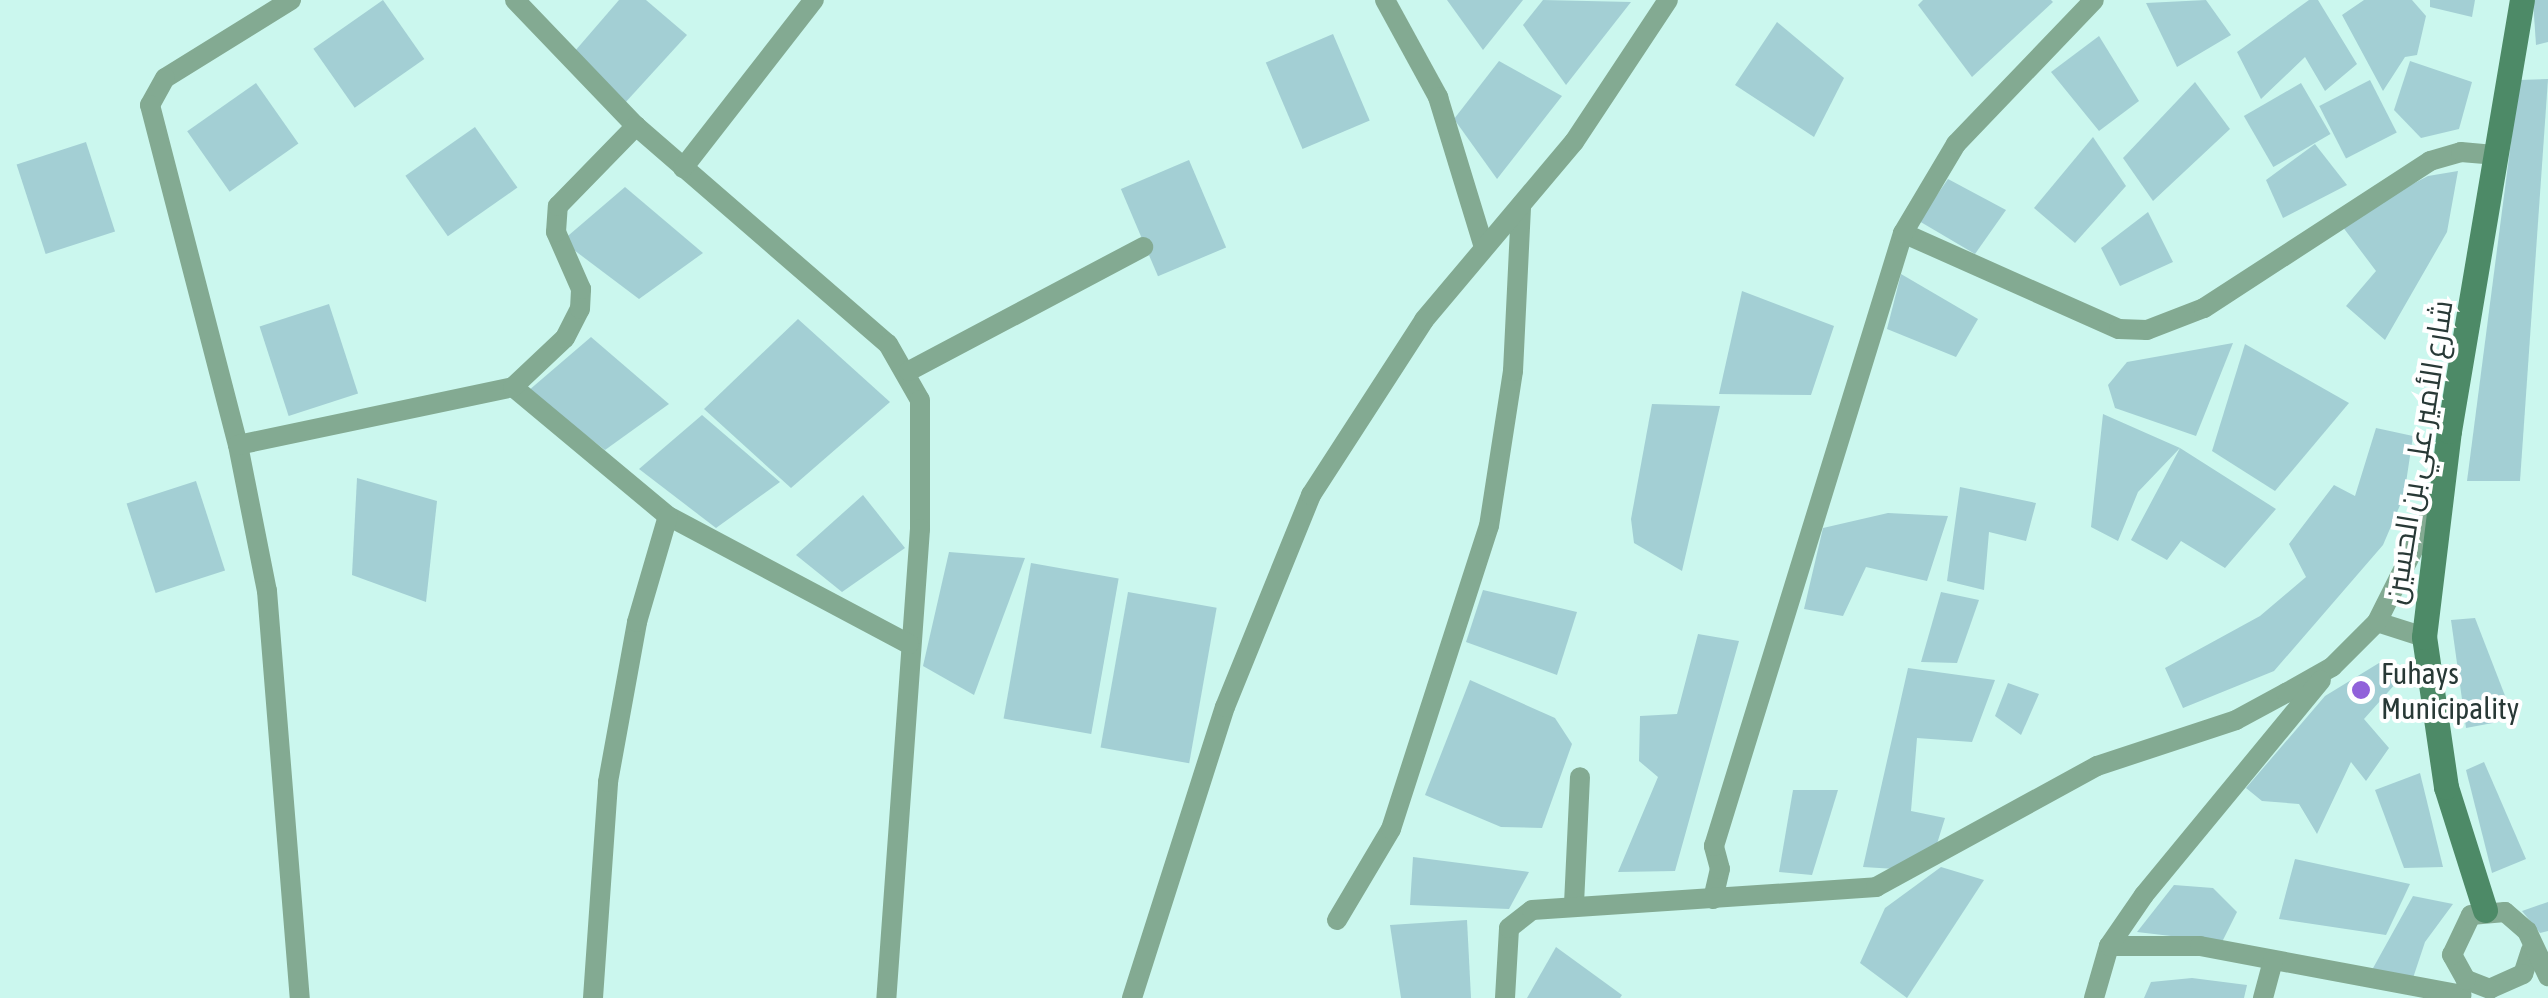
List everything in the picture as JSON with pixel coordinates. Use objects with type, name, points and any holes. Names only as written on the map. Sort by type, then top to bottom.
[{"type":"street","points":[[290,0],[164,78],[150,104],[238,444],[267,590],[300,998]]},
{"type":"street","points":[[515,0],[636,126],[822,284],[909,371],[925,427],[886,998]]},
{"type":"street","points":[[684,168],[814,0]]},
{"type":"street","points":[[1385,0],[1438,98],[1483,244]]},
{"type":"street","points":[[1132,998],[1225,707],[1297,526],[1377,388],[1483,244],[1574,142],[1668,0]]},
{"type":"street","points":[[1713,899],[1720,869],[1714,846],[1903,234],[1956,144],[2094,0]]},
{"type":"street","name":"شارع الأمير علي بن الحسين","points":[[2486,910],[2446,787],[2424,637],[2443,490],[2522,0]]},
{"type":"street","points":[[238,444],[512,387],[566,338],[580,309],[581,289],[556,232],[558,206],[636,126]]},
{"type":"street","points":[[1903,234],[2119,329],[2147,330],[2204,308],[2430,161],[2462,152],[2497,155]]},
{"type":"street","points":[[1337,920],[1391,829],[1489,526],[1512,371],[1521,204]]},
{"type":"street","points":[[909,371],[1143,246]]},
{"type":"street","points":[[512,387],[668,516],[909,644]]},
{"type":"street","points":[[2094,998],[2109,946],[2332,667],[2377,622],[2443,490]]},
{"type":"street","points":[[593,998],[608,782],[637,622],[668,516]]},
{"type":"street","points":[[2377,622],[2424,637]]},
{"type":"street","points":[[1505,998],[1509,928],[1532,910],[1574,904],[1876,887],[2081,774],[2236,720],[2332,667]]},
{"type":"street","points":[[1574,904],[1580,776]]},
{"type":"street","points":[[2462,991],[2453,940],[2459,926],[2486,910],[2514,916],[2536,942],[2548,976]]},
{"type":"street","points":[[2109,946],[2165,942],[2462,991],[2490,990],[2514,983],[2536,942]]},
{"type":"street","points":[[2263,998],[2273,960]]},
{"type":"building","points":[[383,0],[424,59],[355,108],[313,49]]},
{"type":"building","points":[[619,0],[646,0],[687,35],[624,104],[575,51]]},
{"type":"building","points":[[1447,0],[1523,0],[1483,50]]},
{"type":"building","points":[[1543,0],[1631,2],[1566,85],[1523,25]]},
{"type":"building","points":[[1923,0],[2053,2],[1972,77],[1918,5]]},
{"type":"building","points":[[2206,0],[2231,35],[2177,67],[2146,3]]},
{"type":"building","points":[[2309,0],[2318,0],[2357,64],[2325,91],[2305,57],[2261,99],[2237,52]]},
{"type":"building","points":[[2364,0],[2412,0],[2426,16],[2417,55],[2405,57],[2383,91],[2342,15]]},
{"type":"building","points":[[2430,0],[2475,0],[2472,17],[2430,7]]},
{"type":"building","points":[[2533,0],[2548,0],[2548,42],[2536,45]]},
{"type":"building","points":[[1777,22],[1844,78],[1814,137],[1735,85]]},
{"type":"building","points":[[1333,34],[1370,121],[1303,149],[1266,63]]},
{"type":"building","points":[[2099,36],[2139,101],[2099,131],[2051,72]]},
{"type":"building","points":[[1499,61],[1562,96],[1497,179],[1454,119]]},
{"type":"building","points":[[2410,61],[2472,82],[2459,129],[2421,138],[2394,110]]},
{"type":"building","points":[[2548,79],[2520,481],[2467,481],[2519,80]]},
{"type":"building","points":[[2370,80],[2397,133],[2346,158],[2319,106]]},
{"type":"building","points":[[2195,82],[2230,129],[2153,201],[2123,158]]},
{"type":"building","points":[[256,83],[298,144],[230,192],[187,131]]},
{"type":"building","points":[[2301,83],[2330,134],[2273,167],[2244,116]]},
{"type":"building","points":[[475,127],[517,188],[448,236],[405,176]]},
{"type":"building","points":[[2093,137],[2126,186],[2075,243],[2034,208]]},
{"type":"building","points":[[86,142],[115,231],[46,254],[17,165]]},
{"type":"building","points":[[2315,144],[2347,185],[2283,218],[2266,180]]},
{"type":"building","points":[[1189,160],[1226,247],[1158,276],[1121,189]]},
{"type":"building","points":[[2458,171],[2447,232],[2385,340],[2346,306],[2376,271],[2339,222],[2428,176]]},
{"type":"building","points":[[1948,179],[2006,210],[1975,254],[1919,221]]},
{"type":"building","points":[[625,187],[703,253],[639,299],[562,241]]},
{"type":"building","points":[[2148,212],[2173,262],[2120,286],[2101,248]]},
{"type":"building","points":[[1901,274],[1978,319],[1956,357],[1887,329]]},
{"type":"building","points":[[1742,291],[1834,326],[1811,395],[1719,394]]},
{"type":"building","points":[[329,304],[358,393],[289,416],[260,327]]},
{"type":"building","points":[[798,319],[890,402],[791,488],[704,409]]},
{"type":"building","points":[[591,337],[669,404],[605,450],[528,391]]},
{"type":"building","points":[[2233,343],[2196,436],[2115,408],[2108,385],[2127,362]]},
{"type":"building","points":[[2245,344],[2349,403],[2275,491],[2212,451]]},
{"type":"building","points":[[1652,404],[1720,406],[1682,571],[1634,543],[1631,519]]},
{"type":"building","points":[[2103,414],[2180,448],[2138,492],[2118,541],[2091,527]]},
{"type":"building","points":[[702,415],[780,482],[716,528],[639,469]]},
{"type":"building","points":[[2376,428],[2413,436],[2404,496],[2383,545],[2274,671],[2183,708],[2165,668],[2260,616],[2306,577],[2289,544],[2334,485],[2355,496]]},
{"type":"building","points":[[2180,448],[2276,509],[2225,568],[2181,541],[2167,560],[2131,540]]},
{"type":"building","points":[[357,478],[437,501],[426,602],[352,575]]},
{"type":"building","points":[[196,481],[225,570],[156,593],[127,504]]},
{"type":"building","points":[[1960,487],[2036,503],[2026,541],[1989,532],[1984,590],[1947,581]]},
{"type":"building","points":[[863,495],[905,548],[842,592],[796,555]]},
{"type":"building","points":[[1888,513],[1948,516],[1927,581],[1866,567],[1843,616],[1804,609],[1823,528]]},
{"type":"building","points":[[949,552],[1025,558],[974,695],[923,666]]},
{"type":"building","points":[[1031,563],[1119,578],[1091,734],[1004,719]]},
{"type":"building","points":[[1483,590],[1577,612],[1557,675],[1466,642]]},
{"type":"building","points":[[1128,592],[1217,608],[1189,763],[1101,748]]},
{"type":"building","points":[[1941,592],[1979,600],[1957,663],[1921,662]]},
{"type":"building","points":[[2475,618],[2514,719],[2466,728],[2451,620]]},
{"type":"building","points":[[1698,634],[1739,641],[1675,871],[1618,872],[1658,777],[1639,761],[1640,716],[1677,714]]},
{"type":"building","points":[[2379,663],[2405,673],[2364,719],[2389,748],[2366,781],[2351,762],[2317,834],[2299,804],[2262,801],[2246,788],[2325,696]]},
{"type":"building","points":[[1908,668],[1995,680],[1972,742],[1917,738],[1911,811],[1945,818],[1936,847],[1896,869],[1863,867]]},
{"type":"building","points":[[1470,680],[1555,718],[1572,744],[1542,828],[1501,827],[1425,795]]},
{"type":"building","points":[[2008,683],[2039,694],[2021,735],[1995,716]]},
{"type":"building","points":[[2484,762],[2526,859],[2492,873],[2466,770]]},
{"type":"building","points":[[2420,773],[2443,867],[2404,868],[2375,790]]},
{"type":"building","points":[[1793,790],[1838,790],[1812,875],[1779,872]]},
{"type":"building","points":[[1413,857],[1529,872],[1509,909],[1410,905]]},
{"type":"building","points":[[2295,859],[2410,884],[2386,935],[2279,919]]},
{"type":"building","points":[[1941,867],[1984,880],[1907,998],[1860,963],[1885,908]]},
{"type":"building","points":[[2174,885],[2213,888],[2237,912],[2222,942],[2137,932]]},
{"type":"building","points":[[2413,896],[2453,904],[2425,942],[2413,978],[2372,970]]},
{"type":"building","points":[[2548,902],[2548,931],[2540,933],[2522,911]]},
{"type":"building","points":[[1467,920],[1471,998],[1401,998],[1390,925]]},
{"type":"building","points":[[1556,947],[1622,995],[1620,998],[1527,998]]},
{"type":"building","points":[[2192,978],[2247,985],[2244,998],[2144,998],[2151,982]]},
{"type":"place","name":"Fuhays Municipality","points":[[2361,690]]}]
